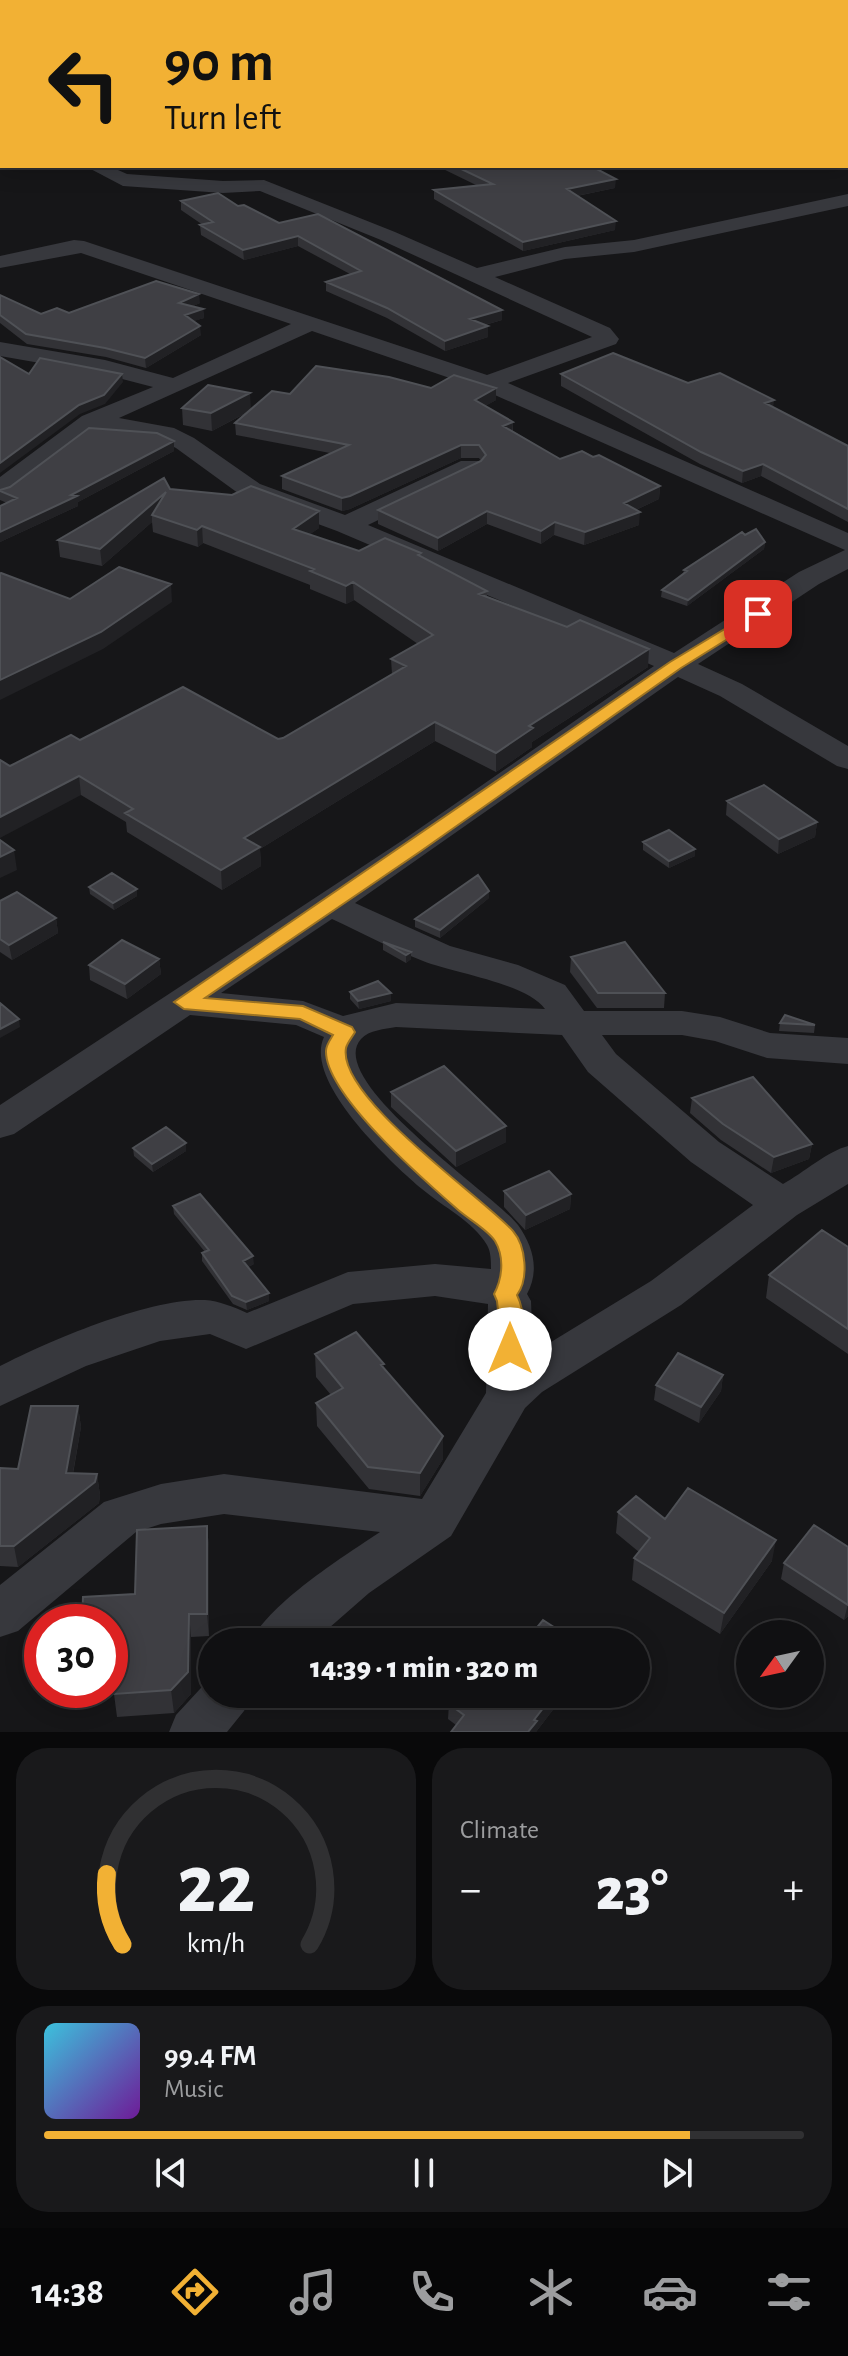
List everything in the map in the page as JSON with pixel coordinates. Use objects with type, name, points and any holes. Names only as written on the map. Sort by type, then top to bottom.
[{"type":"street","points":[[98,168],[114,177],[134,181],[223,187],[257,184],[476,275],[602,333],[608,339],[487,383]]},
{"type":"street","points":[[134,181],[191,168]]},
{"type":"street","points":[[476,275],[565,253],[634,246],[848,200]]},
{"type":"street","points":[[0,240],[63,248]]},
{"type":"street","points":[[0,262],[63,248],[84,247],[487,383],[848,543]]},
{"type":"street","points":[[0,489],[91,421],[176,386],[310,324]]},
{"type":"street","points":[[0,349],[105,367],[176,386]]},
{"type":"street","points":[[91,421],[165,433],[185,443],[251,490],[346,525],[676,665],[731,690],[848,759]]},
{"type":"street","points":[[346,525],[470,466]]},
{"type":"street","points":[[0,1124],[329,904],[676,665],[809,578],[848,558]]},
{"type":"street","points":[[329,904],[437,954],[536,984],[552,993],[602,1063],[705,1152],[782,1204]]},
{"type":"street","points":[[184,1002],[303,1013],[345,1032]]},
{"type":"street","points":[[505,1294],[513,1283],[513,1266],[505,1238],[433,1177],[383,1127],[357,1095],[338,1066],[336,1048],[345,1032],[369,1021],[396,1015],[575,1023],[682,1023],[720,1029],[767,1045],[848,1051]]},
{"type":"street","points":[[293,1628],[352,1578],[434,1522],[509,1395],[526,1379],[619,1325],[782,1204],[836,1172],[848,1160]]},
{"type":"street","points":[[0,1388],[46,1363],[171,1318],[210,1316],[246,1332],[348,1288],[435,1280],[495,1286],[505,1294],[509,1301],[511,1330],[509,1395]]},
{"type":"street","points":[[0,1615],[121,1516],[161,1504],[224,1494],[396,1514],[434,1522]]},
{"type":"street","points":[[195,1732],[215,1708]]},
{"type":"building","points":[[459,168],[595,168],[616,179],[567,189],[616,221],[523,242],[434,190],[493,184]]},
{"type":"building","points":[[218,193],[238,206],[244,205],[279,223],[318,214],[502,310],[470,319],[488,326],[445,341],[387,308],[326,282],[361,271],[298,236],[243,250],[200,225],[213,222],[181,201]]},
{"type":"building","points":[[156,281],[199,294],[179,303],[203,309],[185,315],[200,326],[145,358],[26,334],[0,315],[0,295],[41,314],[57,308],[69,313]]},
{"type":"building","points":[[613,353],[688,383],[720,373],[774,400],[765,403],[848,446],[848,509],[763,464],[743,471],[701,452],[561,374]]},
{"type":"building","points":[[0,357],[29,374],[40,358],[122,374],[104,395],[79,405],[0,463]]},
{"type":"building","points":[[316,366],[389,377],[431,388],[454,375],[496,388],[475,400],[513,422],[503,426],[560,459],[582,451],[593,457],[599,455],[660,486],[624,503],[640,512],[585,532],[555,522],[541,531],[487,511],[438,538],[378,510],[481,461],[486,455],[479,445],[461,445],[342,498],[282,476],[349,445],[235,423],[272,391],[290,394]]},
{"type":"building","points":[[208,385],[250,393],[211,413],[182,408]]},
{"type":"building","points":[[89,428],[157,433],[174,441],[71,495],[77,496],[0,532],[0,506],[17,498],[0,490],[10,487]]},
{"type":"building","points":[[164,478],[170,489],[232,495],[251,486],[319,511],[293,529],[359,551],[385,538],[421,553],[418,555],[487,591],[479,594],[567,627],[580,620],[649,649],[529,726],[533,728],[496,753],[435,722],[244,838],[260,847],[221,870],[125,813],[133,809],[79,776],[0,817],[0,760],[10,766],[71,735],[80,740],[183,687],[278,739],[283,738],[406,666],[391,659],[433,635],[353,582],[346,586],[310,571],[314,569],[202,526],[197,530],[152,515],[166,492],[100,549],[58,540]]},
{"type":"building","points":[[756,529],[765,542],[688,600],[662,590],[687,571],[684,570],[742,532],[745,535]]},
{"type":"building","points":[[119,567],[171,584],[101,632],[0,680],[1,573],[70,599]]},
{"type":"building","points":[[764,785],[817,822],[779,839],[727,801]]},
{"type":"building","points":[[669,830],[695,849],[669,861],[643,842]]},
{"type":"building","points":[[0,840],[14,850],[0,857]]},
{"type":"building","points":[[112,873],[137,889],[113,903],[89,887]]},
{"type":"building","points":[[478,875],[489,891],[440,930],[415,919]]},
{"type":"building","points":[[17,892],[56,918],[9,945],[0,939],[0,901]]},
{"type":"building","points":[[122,940],[159,959],[125,984],[89,965]]},
{"type":"building","points":[[383,942],[411,952],[406,955]]},
{"type":"building","points":[[625,942],[665,993],[598,993],[571,957]]},
{"type":"building","points":[[378,981],[391,993],[358,1001],[350,992]]},
{"type":"building","points":[[0,1003],[19,1019],[0,1029]]},
{"type":"building","points":[[785,1015],[815,1025],[780,1023]]},
{"type":"building","points":[[444,1066],[506,1126],[456,1151],[391,1092]]},
{"type":"building","points":[[753,1077],[812,1144],[774,1157],[723,1124],[692,1098]]},
{"type":"building","points":[[166,1127],[186,1143],[152,1164],[133,1148]]},
{"type":"building","points":[[549,1171],[571,1194],[526,1215],[504,1191]]},
{"type":"building","points":[[200,1194],[253,1256],[243,1261],[269,1293],[246,1302],[232,1296],[202,1253],[209,1250],[173,1206]]},
{"type":"building","points":[[822,1230],[848,1247],[848,1329],[769,1275]]},
{"type":"building","points":[[356,1332],[443,1436],[420,1473],[368,1467],[316,1403],[343,1388],[315,1354]]},
{"type":"building","points":[[678,1353],[723,1375],[701,1407],[656,1385]]},
{"type":"building","points":[[31,1406],[78,1406],[66,1473],[97,1474],[95,1482],[14,1546],[0,1546],[0,1468],[18,1469]]},
{"type":"building","points":[[688,1488],[776,1540],[724,1613],[634,1558],[650,1538],[618,1512],[636,1496],[665,1519]]},
{"type":"building","points":[[814,1525],[848,1547],[848,1605],[784,1563]]},
{"type":"building","points":[[207,1526],[207,1614],[189,1614],[188,1672],[171,1690],[128,1693],[128,1604],[83,1604],[83,1597],[135,1594],[137,1530]]},
{"type":"building","points":[[543,1620],[555,1628],[536,1628]]},
{"type":"building","points":[[454,1708],[543,1708],[528,1732],[451,1732],[464,1715]]},
{"type":"route","points":[[510,1349],[509,1301],[505,1294],[513,1283],[513,1266],[505,1238],[484,1217],[433,1177],[383,1127],[357,1095],[338,1066],[336,1048],[345,1032],[303,1013],[275,1008],[184,1002],[415,847],[676,665],[758,614]]}]
